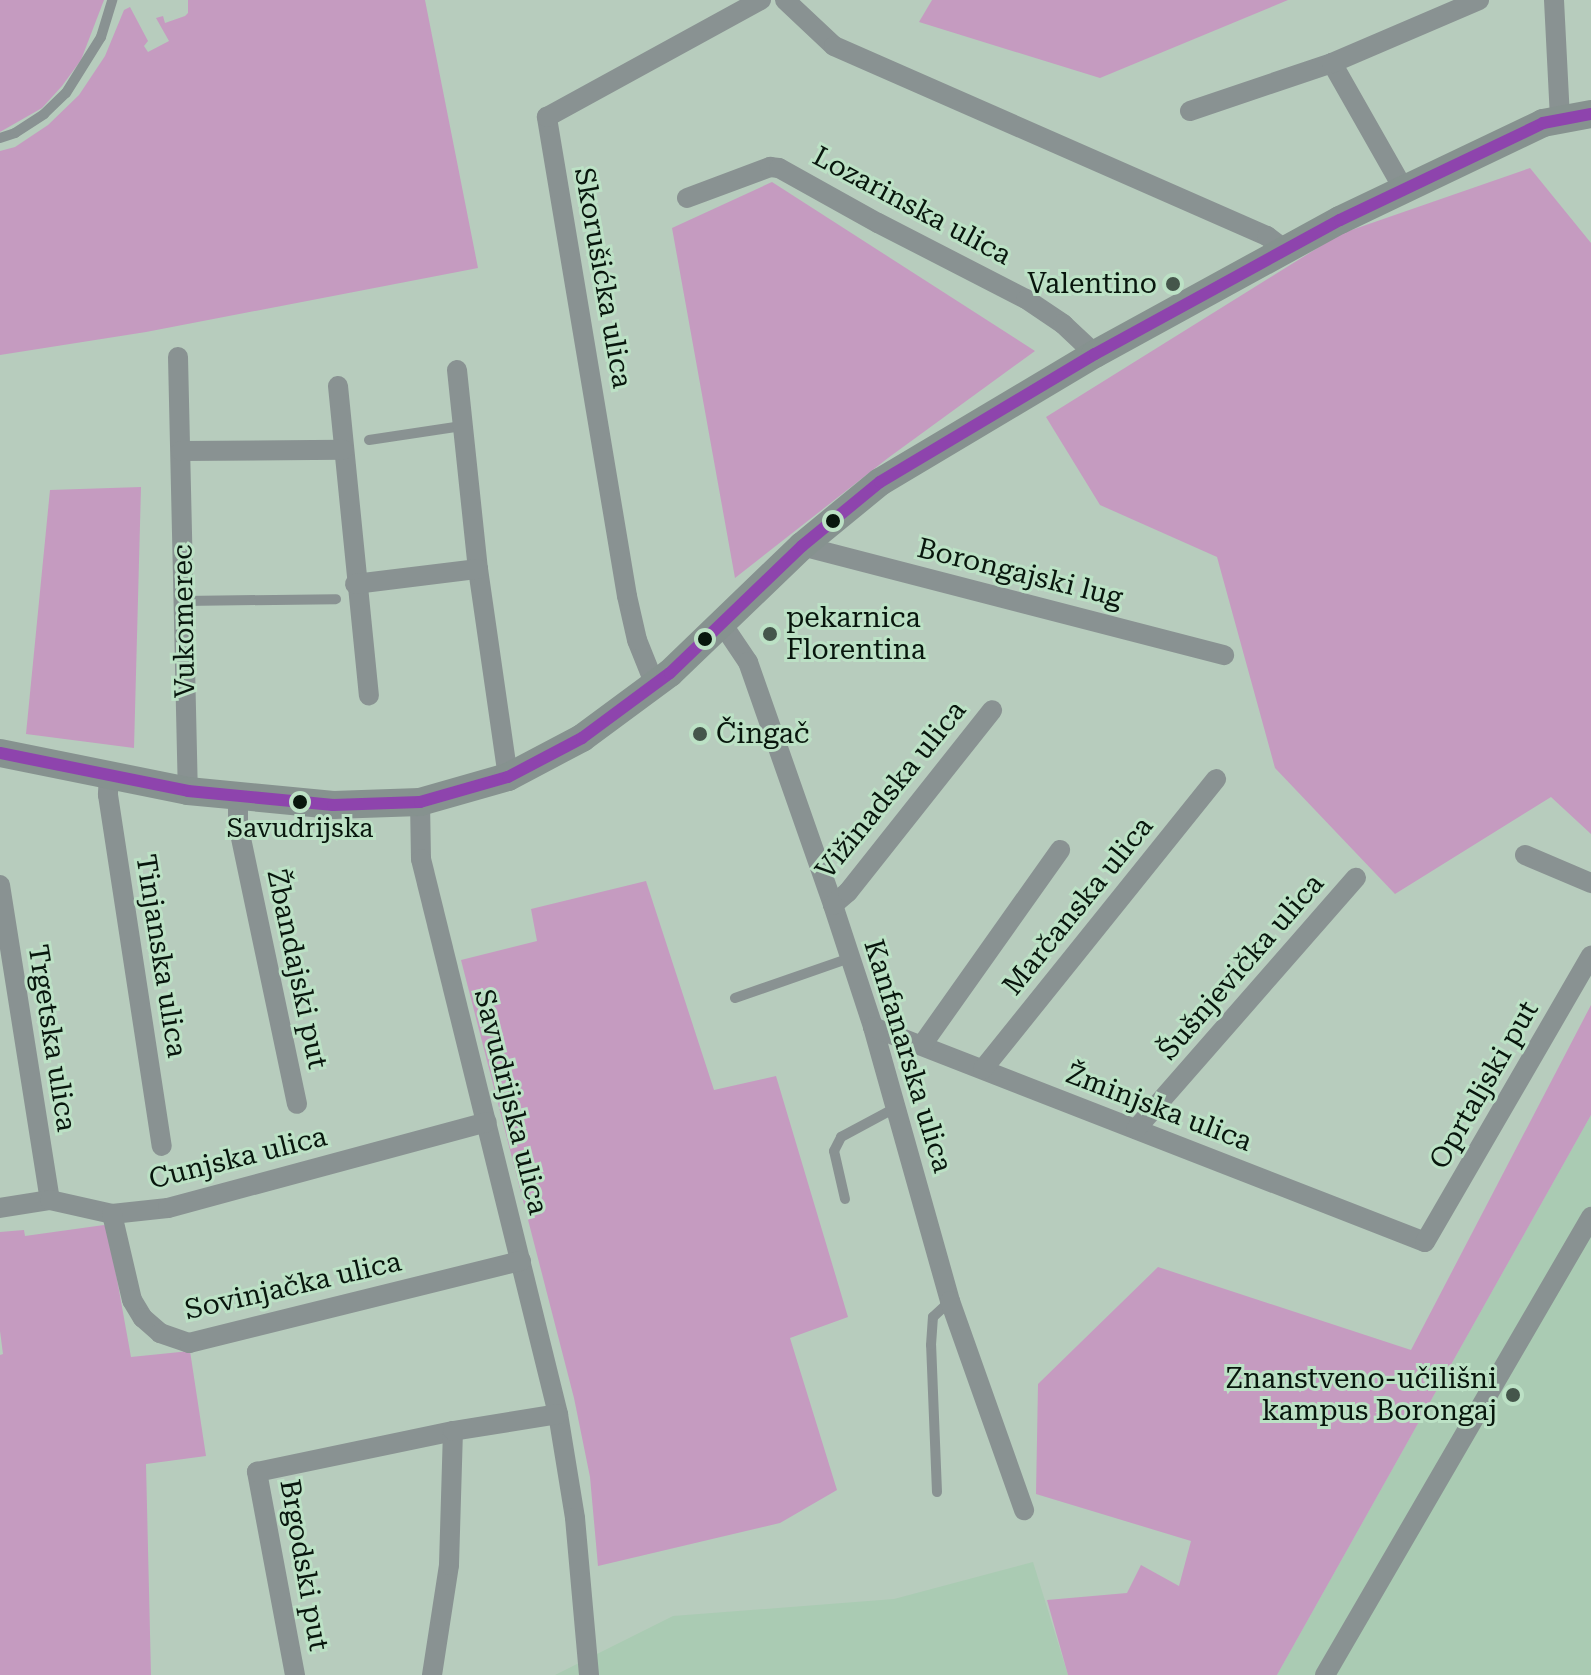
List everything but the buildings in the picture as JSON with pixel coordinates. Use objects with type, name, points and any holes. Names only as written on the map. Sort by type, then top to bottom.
[{"type":"street","name":"Skorušićka ulica","points":[[655,685],[637,640],[627,596],[547,117],[761,0]]},
{"type":"street","points":[[785,0],[834,46],[1267,236],[1284,249]]},
{"type":"street","points":[[1190,111],[1332,63],[1479,0]]},
{"type":"street","points":[[1554,0],[1560,118]]},
{"type":"street","points":[[1332,63],[1404,190]]},
{"type":"street","points":[[0,753],[188,791],[333,805],[420,802],[508,777],[582,738],[655,685],[723,625],[802,546],[880,482],[1095,354],[1284,249],[1560,118],[1591,114]]},
{"type":"street","name":"Lozarinska ulica","points":[[687,198],[770,167],[779,168],[1026,299],[1063,324],[1095,354]]},
{"type":"street","name":"Vukomerec","points":[[178,357],[188,791]]},
{"type":"street","points":[[457,370],[478,569],[508,777]]},
{"type":"street","points":[[338,386],[355,584],[369,695]]},
{"type":"street","points":[[181,451],[343,450]]},
{"type":"street","name":"Borongajski lug","points":[[802,546],[1224,655]]},
{"type":"street","points":[[355,584],[478,569]]},
{"type":"street","name":"Kanfanarska ulica","points":[[723,625],[748,662],[833,905],[873,1027],[893,1109],[950,1301],[1024,1510]]},
{"type":"street","name":"Vižinadska ulica","points":[[833,905],[848,892],[992,710]]},
{"type":"street","name":"Tinjanska ulica","points":[[109,774],[110,810],[162,1146]]},
{"type":"street","name":"Marčanska ulica","points":[[983,1069],[1216,779]]},
{"type":"street","name":"Žbandajski put","points":[[238,798],[238,824],[297,1104]]},
{"type":"street","name":"Savudrijska ulica","points":[[420,802],[421,859],[558,1414],[575,1518],[589,1669]]},
{"type":"street","points":[[922,1045],[1060,850]]},
{"type":"street","points":[[1525,855],[1591,883]]},
{"type":"street","name":"Šušnjevička ulica","points":[[1136,1129],[1356,878]]},
{"type":"street","name":"Trgetska ulica","points":[[0,885],[4,942],[50,1200]]},
{"type":"street","name":"Oprtaljski put","points":[[1425,1242],[1591,956]]},
{"type":"street","name":"Žminjska ulica","points":[[873,1027],[1425,1242]]},
{"type":"street","name":"Cunjska ulica","points":[[0,1208],[50,1200],[112,1214],[168,1208],[487,1122]]},
{"type":"street","name":"Sovinjačka ulica","points":[[112,1214],[132,1300],[143,1318],[160,1333],[189,1343],[521,1261]]},
{"type":"street","points":[[1325,1675],[1591,1217]]},
{"type":"street","points":[[432,1675],[449,1565],[453,1431],[558,1414]]},
{"type":"street","name":"Brgodski put","points":[[295,1675],[257,1472],[453,1431]]},
{"type":"lane","points":[[0,138],[44,114],[66,93],[101,37],[112,0]]},
{"type":"lane","points":[[369,440],[462,426]]},
{"type":"lane","points":[[183,601],[336,599]]},
{"type":"lane","points":[[735,998],[850,958]]},
{"type":"lane","points":[[845,1199],[836,1173],[834,1151],[841,1137],[893,1109]]},
{"type":"lane","points":[[937,1492],[931,1345],[933,1317],[950,1301]]},
{"type":"shaded area","points":[[0,0],[104,0],[81,60],[62,86],[42,108],[0,132]]},
{"type":"shaded area","points":[[188,0],[425,0],[478,268],[146,332],[0,355],[0,151],[15,147],[48,125],[79,95],[105,56],[124,10],[130,7],[148,41],[144,46],[148,52],[169,41],[156,18],[163,16],[165,23],[185,16]]},
{"type":"shaded area","points":[[932,0],[1288,0],[1100,78],[919,22]]},
{"type":"shaded area","points":[[1530,168],[1591,243],[1591,834],[1551,797],[1395,894],[1275,768],[1217,557],[1100,505],[1046,417],[1340,234]]},
{"type":"shaded area","points":[[772,182],[1035,351],[888,458],[735,578],[672,228]]},
{"type":"shaded area","points":[[141,487],[134,748],[26,734],[50,490]]},
{"type":"shaded area","points":[[646,881],[714,1090],[776,1076],[848,1317],[790,1338],[837,1490],[780,1523],[598,1566],[590,1477],[574,1398],[461,960],[537,941],[531,909]]},
{"type":"shaded area","points":[[1591,1005],[1591,1115],[1277,1675],[1068,1675],[1047,1600],[1127,1593],[1141,1565],[1179,1586],[1191,1541],[1036,1494],[1038,1384],[1158,1267],[1411,1350]]},
{"type":"shaded area","name":"Znanstveno-učilišni kampus Borongaj","points":[[1591,1115],[1591,1675],[1277,1675]]},
{"type":"shaded area","points":[[104,1225],[108,1229],[131,1357],[190,1351],[206,1456],[146,1464],[151,1675],[0,1675],[0,1355],[3,1354],[0,1331],[0,1232],[24,1230],[25,1236]]},
{"type":"shaded area","points":[[1033,1562],[1068,1675],[555,1675],[673,1616],[894,1599]]},
{"type":"transit line","points":[[0,753],[188,791],[333,805],[420,802],[508,777],[582,738],[670,673],[802,546],[880,482],[1095,354],[1340,220],[1543,123],[1591,114]]},
{"type":"place","name":"Valentino","points":[[1173,284]]},
{"type":"place","name":"pekarnica Florentina","points":[[770,634]]},
{"type":"place","name":"Čingač","points":[[700,734]]},
{"type":"place","name":"Savudrijska","points":[[300,802]]},
{"type":"place","name":"Znanstveno-učilišni kampus Borongaj","points":[[1513,1395]]}]
